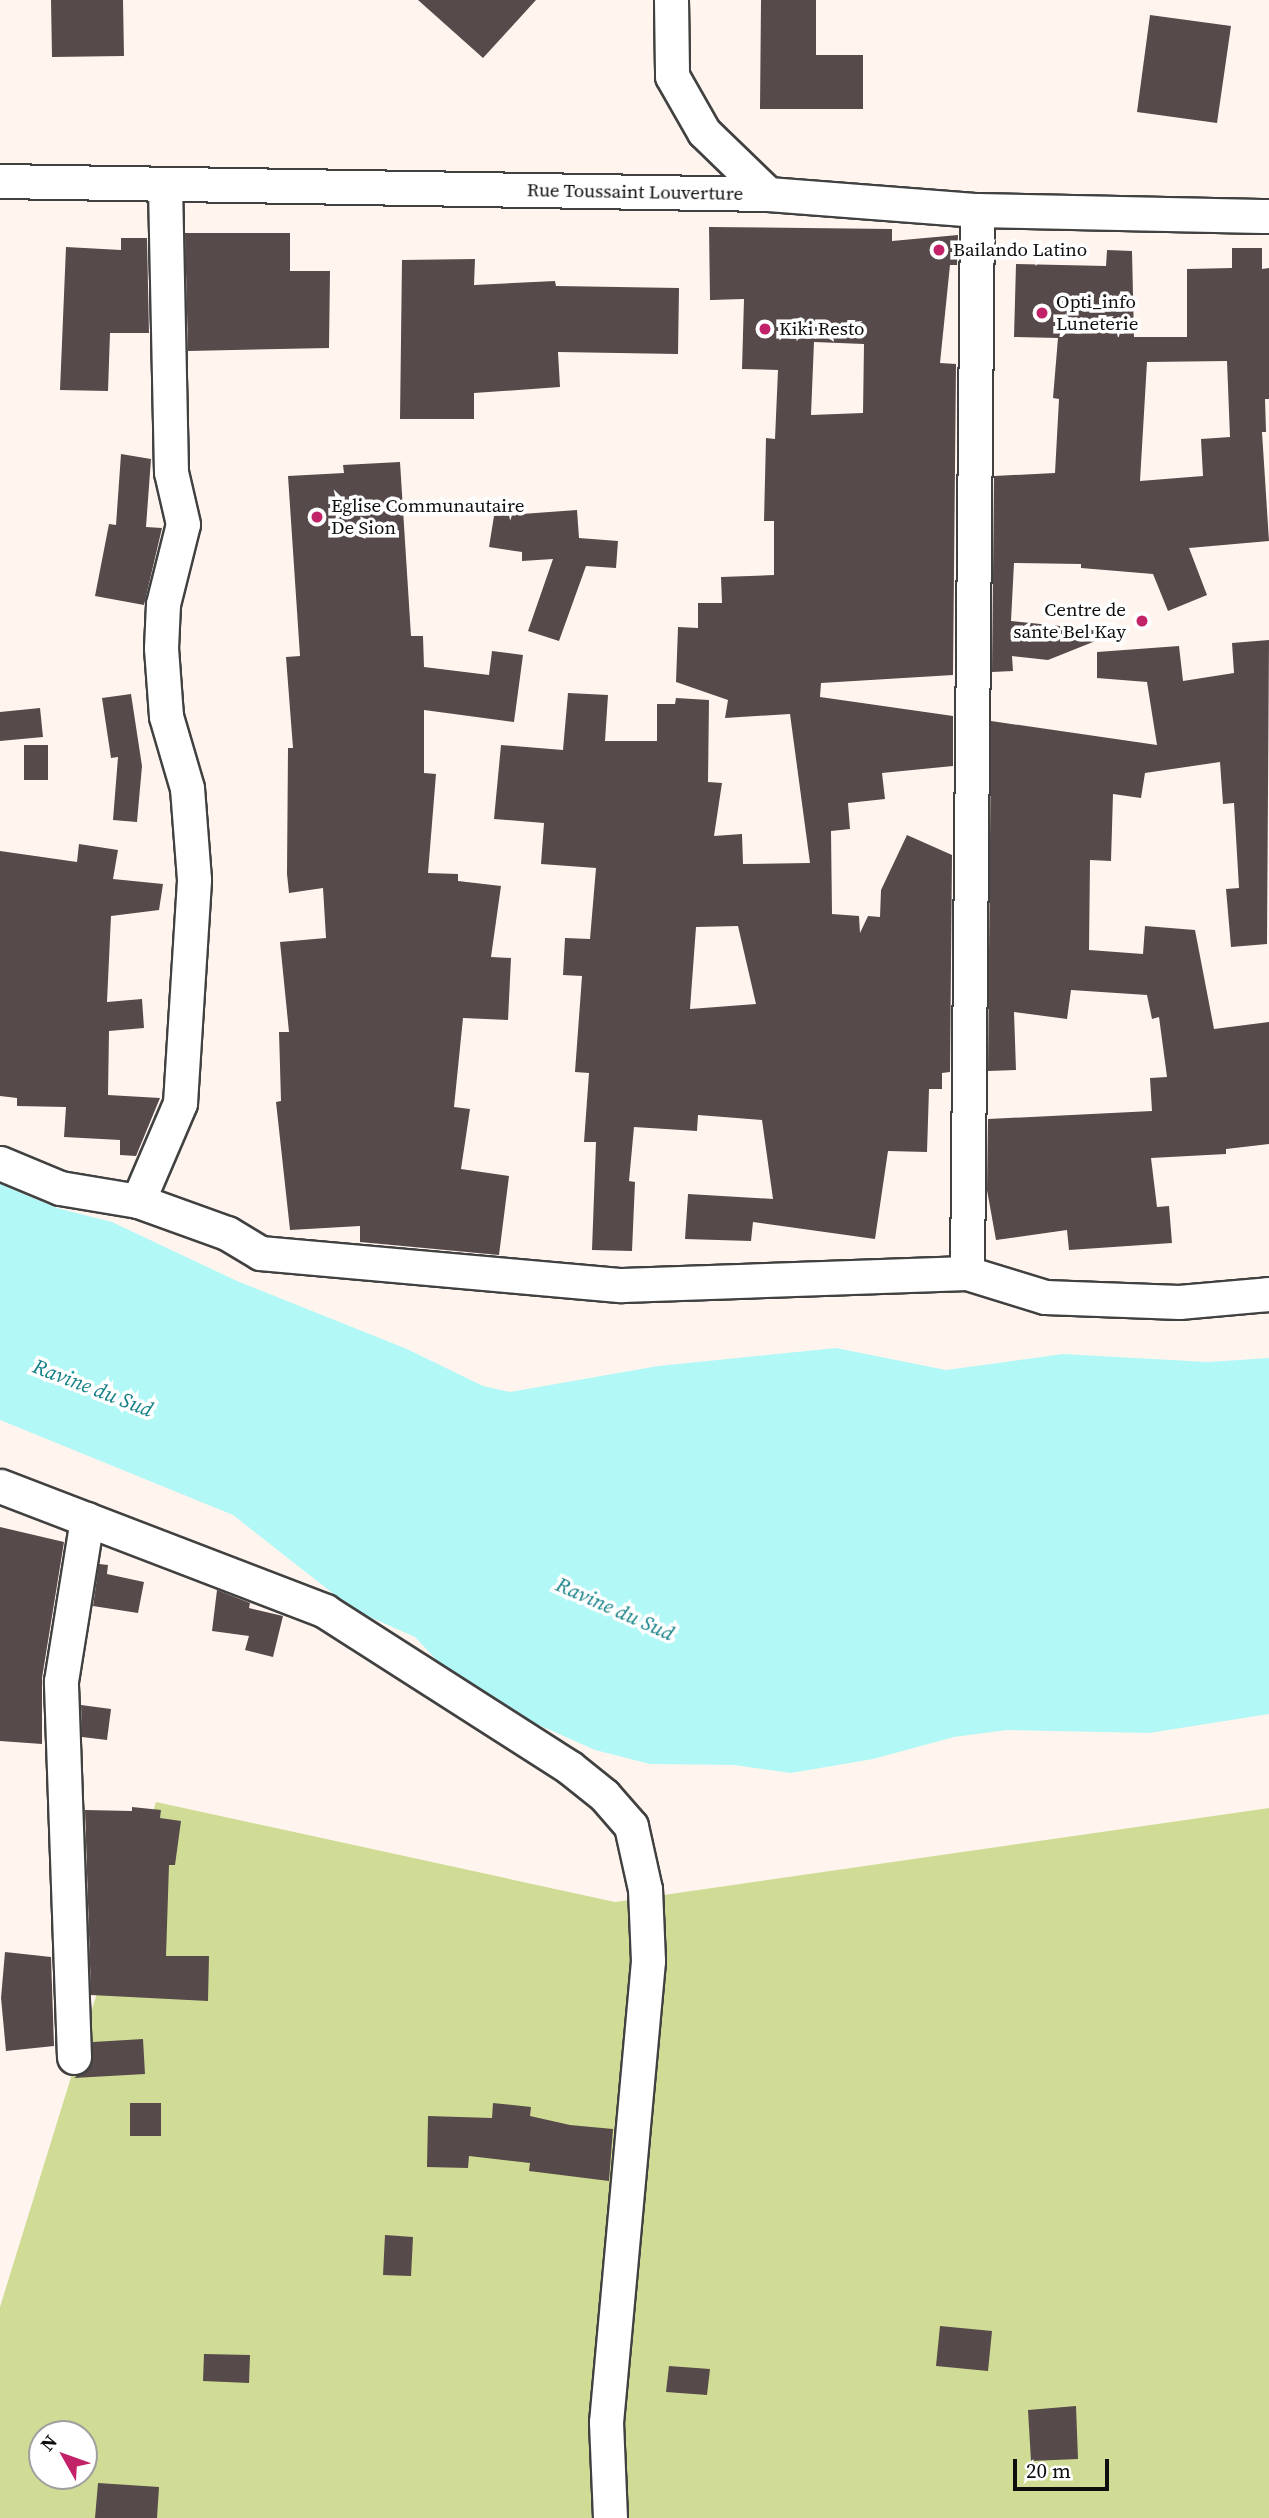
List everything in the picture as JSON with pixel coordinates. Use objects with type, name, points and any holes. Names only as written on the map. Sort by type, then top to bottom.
[{"type":"street","points":[[671,0],[671,76],[704,132],[768,194]]},
{"type":"street","name":"Rue Toussaint Louverture","points":[[0,181],[768,194],[977,210],[1269,216]]},
{"type":"street","points":[[138,1201],[180,1103],[194,879],[187,788],[166,716],[161,648],[163,604],[183,524],[171,472],[164,184]]},
{"type":"street","points":[[967,1273],[977,210]]},
{"type":"street","points":[[0,1163],[60,1188],[138,1201],[227,1233],[260,1253],[622,1285],[967,1273],[1045,1297],[1179,1302],[1269,1294]]},
{"type":"street","points":[[0,1486],[325,1611],[569,1767],[604,1795],[631,1826],[645,1889],[648,1961],[606,2422],[610,2518]]},
{"type":"street","points":[[74,2057],[61,1681],[87,1519]]},
{"type":"green space","points":[[156,1802],[615,1902],[1269,1808],[1269,2518],[0,2518],[0,2307]]},
{"type":"water","name":"Ravine du Sud","points":[[0,1184],[57,1208],[112,1222],[237,1281],[407,1349],[483,1386],[510,1392],[658,1366],[836,1348],[946,1370],[1063,1354],[1208,1362],[1269,1358],[1269,1714],[1149,1733],[1007,1730],[954,1737],[873,1759],[791,1773],[734,1765],[650,1764],[595,1750],[467,1693],[415,1637],[354,1610],[233,1515],[0,1420]]},
{"type":"building","points":[[51,0],[123,0],[124,56],[52,57]]},
{"type":"building","points":[[418,0],[536,0],[483,58]]},
{"type":"building","points":[[761,0],[816,0],[816,55],[863,55],[863,109],[760,109]]},
{"type":"building","points":[[1150,15],[1231,26],[1217,123],[1137,112]]},
{"type":"building","points":[[709,227],[892,229],[892,241],[958,235],[957,265],[950,265],[940,363],[956,364],[953,675],[821,683],[820,697],[953,716],[953,766],[882,773],[885,799],[848,803],[850,829],[831,831],[832,914],[859,916],[860,933],[868,916],[880,917],[881,890],[907,835],[952,855],[950,1072],[942,1073],[942,1089],[929,1089],[927,1152],[888,1151],[875,1239],[753,1222],[751,1241],[685,1239],[688,1194],[773,1199],[762,1120],[698,1115],[697,1131],[634,1127],[629,1181],[635,1182],[632,1251],[592,1250],[596,1142],[584,1142],[589,1073],[575,1072],[582,976],[563,975],[565,938],[590,939],[596,868],[541,864],[544,823],[494,819],[501,745],[563,750],[568,693],[608,695],[605,741],[657,741],[657,704],[675,704],[676,698],[709,700],[708,782],[722,783],[714,836],[742,834],[743,864],[810,863],[790,714],[725,718],[728,700],[676,682],[678,627],[698,628],[698,603],[722,603],[721,577],[774,575],[774,521],[764,521],[766,438],[775,439],[778,370],[742,369],[744,299],[710,300]],"holes":[[[814,342],[864,344],[863,413],[811,415]],[[738,926],[756,1004],[690,1009],[696,927]]]},
{"type":"building","points":[[185,233],[290,233],[290,271],[330,271],[329,348],[188,351]]},
{"type":"building","points":[[121,238],[147,238],[149,333],[110,333],[108,391],[60,390],[66,247],[121,250]]},
{"type":"building","points":[[1232,248],[1262,248],[1262,269],[1269,268],[1269,399],[1265,399],[1266,432],[1262,432],[1269,541],[1189,548],[1207,595],[1168,611],[1153,574],[1081,568],[1081,564],[1014,563],[1011,621],[1118,632],[1048,660],[1012,656],[1013,671],[992,672],[994,476],[1055,473],[1059,399],[1053,398],[1058,338],[1014,337],[1016,264],[1106,266],[1107,250],[1132,251],[1134,337],[1187,337],[1187,269],[1232,268]],"holes":[[[1227,361],[1230,437],[1201,439],[1203,476],[1140,481],[1147,362]]]},
{"type":"building","points":[[475,259],[474,285],[555,281],[556,286],[679,288],[678,354],[558,352],[560,387],[474,393],[474,419],[400,419],[402,260]]},
{"type":"building","points":[[121,454],[151,459],[146,527],[162,528],[144,605],[95,596],[109,524],[116,525]]},
{"type":"building","points":[[400,462],[411,636],[423,636],[424,667],[489,675],[492,651],[523,655],[514,722],[424,710],[424,773],[436,774],[428,873],[458,874],[458,881],[501,886],[491,957],[511,958],[508,1020],[463,1018],[454,1107],[470,1109],[461,1169],[509,1176],[499,1255],[360,1242],[360,1226],[290,1230],[276,1102],[281,1101],[279,1032],[289,1032],[280,942],[326,938],[323,888],[289,893],[287,874],[288,748],[293,748],[286,657],[300,656],[288,476],[344,473],[343,465]]},
{"type":"building","points":[[577,510],[579,538],[618,541],[616,568],[586,566],[559,641],[528,631],[553,559],[522,561],[522,552],[489,547],[494,516]]},
{"type":"building","points":[[1269,640],[1267,944],[1231,947],[1226,889],[1239,888],[1234,803],[1223,804],[1220,762],[1145,773],[1141,798],[1113,794],[1111,861],[1090,860],[1089,950],[1143,954],[1145,926],[1195,930],[1214,1029],[1269,1022],[1269,1144],[1226,1149],[1226,1154],[1151,1158],[1157,1207],[1169,1206],[1172,1243],[1069,1250],[1067,1230],[996,1240],[987,1190],[988,1119],[1152,1111],[1150,1078],[1167,1077],[1159,1017],[1152,1019],[1147,995],[1071,990],[1067,1019],[1014,1012],[1016,1070],[988,1071],[991,721],[1157,745],[1147,682],[1097,678],[1097,652],[1179,646],[1183,681],[1234,673],[1232,643]]},
{"type":"building","points":[[131,694],[142,766],[137,822],[113,820],[118,757],[111,758],[102,698]]},
{"type":"building","points":[[40,708],[43,737],[0,741],[0,712]]},
{"type":"building","points":[[24,745],[48,745],[48,780],[24,780]]},
{"type":"building","points":[[79,844],[118,850],[113,879],[163,884],[159,910],[111,916],[107,1002],[142,999],[144,1028],[109,1031],[108,1095],[160,1098],[136,1156],[120,1155],[120,1140],[64,1137],[66,1107],[17,1106],[17,1098],[0,1096],[0,851],[77,862]]},
{"type":"building","points":[[0,1527],[64,1542],[42,1678],[42,1744],[0,1741]]},
{"type":"building","points":[[99,1564],[108,1565],[107,1574],[144,1582],[138,1613],[93,1606]]},
{"type":"building","points":[[217,1590],[250,1603],[249,1608],[283,1616],[273,1657],[245,1650],[249,1636],[212,1631]]},
{"type":"building","points":[[81,1705],[111,1709],[107,1740],[82,1737]]},
{"type":"building","points":[[132,1807],[161,1810],[160,1818],[181,1821],[175,1865],[169,1865],[166,1956],[209,1956],[208,2001],[91,1995],[85,1810],[132,1811]]},
{"type":"building","points":[[5,1952],[51,1957],[54,2046],[6,2051],[1,1998]]},
{"type":"building","points":[[143,2039],[145,2074],[74,2078],[91,2065],[93,2042]]},
{"type":"building","points":[[130,2103],[161,2103],[161,2136],[130,2136]]},
{"type":"building","points":[[493,2103],[531,2107],[530,2116],[570,2125],[613,2129],[609,2181],[529,2171],[530,2163],[469,2156],[468,2168],[427,2167],[428,2116],[492,2118]]},
{"type":"building","points":[[385,2235],[413,2237],[411,2276],[383,2275]]},
{"type":"building","points":[[940,2326],[992,2331],[988,2371],[936,2366]]},
{"type":"building","points":[[204,2354],[250,2355],[249,2383],[203,2381]]},
{"type":"building","points":[[669,2366],[710,2369],[707,2395],[666,2392]]},
{"type":"building","points":[[1076,2406],[1078,2459],[1031,2461],[1028,2410]]},
{"type":"building","points":[[98,2483],[159,2487],[157,2518],[95,2518]]},
{"type":"place","name":"Bailando Latino","points":[[939,250]]},
{"type":"place","name":"Opti_info Luneterie","points":[[1042,313]]},
{"type":"place","name":"Kiki Resto","points":[[765,329]]},
{"type":"place","name":"Eglise Communautaire De Sion","points":[[317,517]]},
{"type":"place","name":"Centre de sante Bel Kay","points":[[1142,621]]}]
